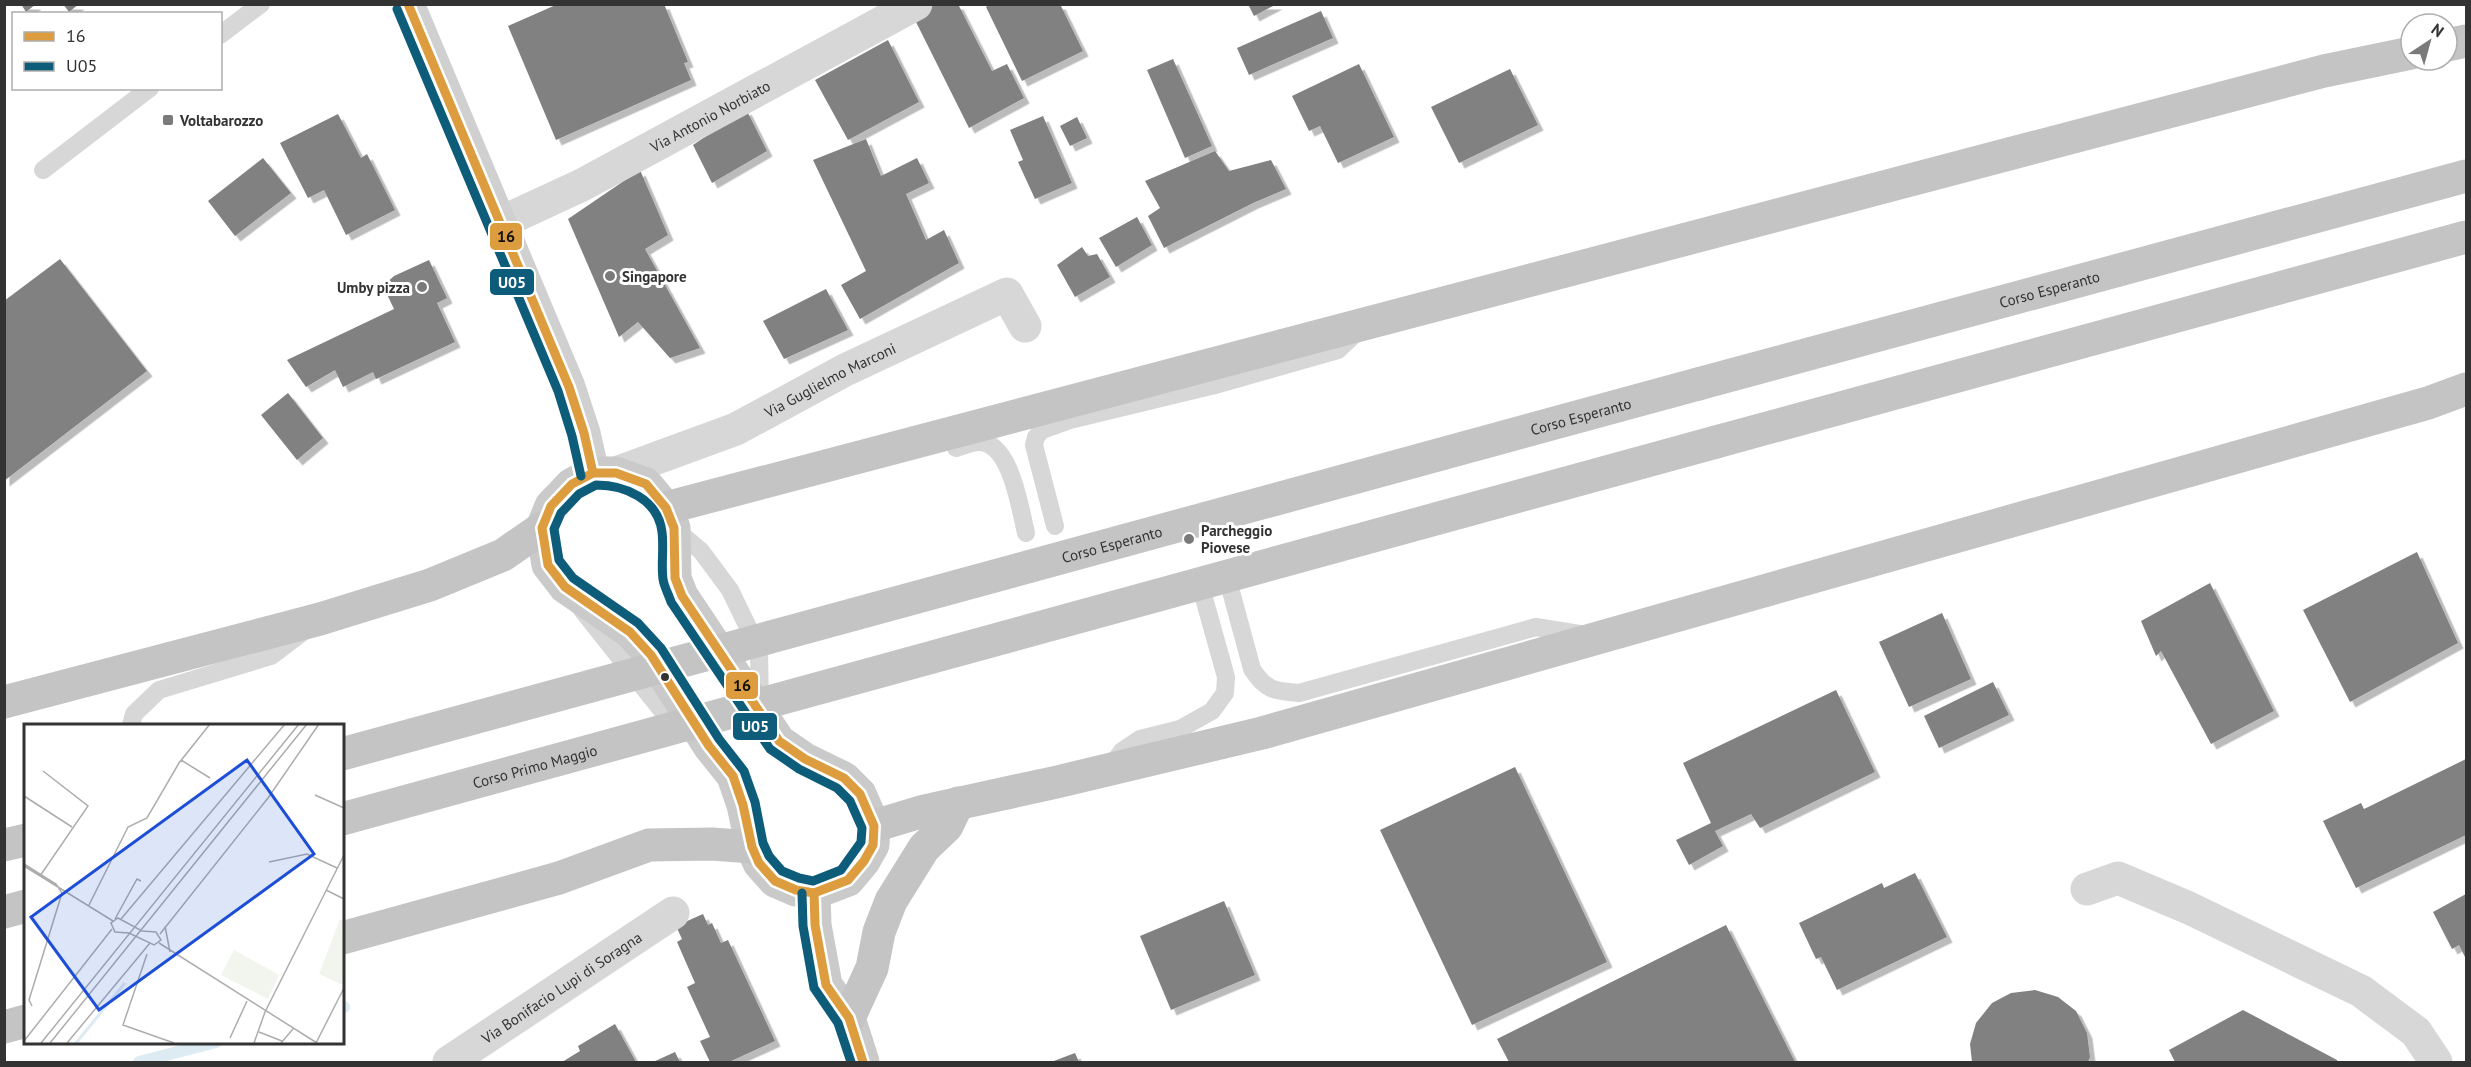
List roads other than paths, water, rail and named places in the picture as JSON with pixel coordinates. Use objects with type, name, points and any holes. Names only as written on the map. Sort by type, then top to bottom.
[{"type":"highway","points":[[670,518],[753,487],[874,453],[2324,71],[2399,55]]},
{"type":"highway","name":"Corso Esperanto","points":[[344,753],[2466,176]]},
{"type":"highway","name":"Corso Primo Maggio","points":[[344,818],[2466,237]]},
{"type":"highway","points":[[874,826],[924,811],[1262,733],[2428,403],[2466,389]]},
{"type":"highway","points":[[4,702],[320,619],[430,585],[503,555],[542,528]]},
{"type":"highway","points":[[849,1018],[872,968],[879,932],[891,902],[924,848],[947,826],[958,803]]},
{"type":"highway","points":[[4,845],[24,840]]},
{"type":"highway","points":[[344,937],[559,878],[649,845],[712,844],[752,847]]},
{"type":"highway","points":[[4,912],[24,907]]},
{"type":"highway","points":[[4,1027],[24,1022]]},
{"type":"main road","points":[[408,4],[569,387],[584,433],[605,473]]},
{"type":"main road","points":[[605,473],[646,484],[670,518],[675,578],[682,596],[778,741],[805,759],[844,778],[860,794],[874,826],[873,845],[864,861],[848,880],[814,893],[796,890],[775,881],[759,863],[752,847],[743,804],[733,777],[709,746],[651,655],[630,632],[565,587],[548,565],[542,528],[551,506],[572,484],[605,473]]},
{"type":"main road","points":[[814,893],[815,925],[826,985],[849,1018],[863,1062]]},
{"type":"street","name":"Via Antonio Norbiato","points":[[500,223],[582,185],[916,4]]},
{"type":"street","name":"Via Guglielmo Marconi","points":[[605,473],[736,429],[845,370],[1007,294],[1025,326]]},
{"type":"street","points":[[2087,889],[2118,878],[2189,908],[2361,991],[2416,1032],[2436,1062]]},
{"type":"street","name":"Via Bonifacio Lupi di Soragna","points":[[449,1062],[673,913]]},
{"type":"lane","points":[[222,33],[261,4]]},
{"type":"lane","points":[[43,170],[147,90]]},
{"type":"lane","points":[[1055,525],[1034,445],[1041,430],[1070,420],[1215,385],[1338,350],[1367,323]]},
{"type":"lane","points":[[874,453],[906,460],[980,442],[994,446],[1004,456],[1007,464],[1026,533]]},
{"type":"lane","points":[[670,518],[701,551],[730,590],[759,650],[760,714]]},
{"type":"lane","points":[[1229,584],[1252,669],[1260,682],[1274,691],[1299,693],[1536,627],[1601,637]]},
{"type":"lane","points":[[1108,770],[1122,751],[1140,739],[1180,729],[1212,711],[1225,693],[1226,677],[1202,591]]},
{"type":"lane","points":[[131,724],[134,714],[159,690],[272,656],[320,619]]},
{"type":"waterway","points":[[139,1062],[212,1043]]},
{"type":"place","name":"Voltabarozzo","points":[[168,120]]},
{"type":"place","name":"Singapore","points":[[610,276]]},
{"type":"place","name":"Umby pizza","points":[[422,287]]},
{"type":"place","name":"Parcheggio Piovese","points":[[1189,539]]}]
